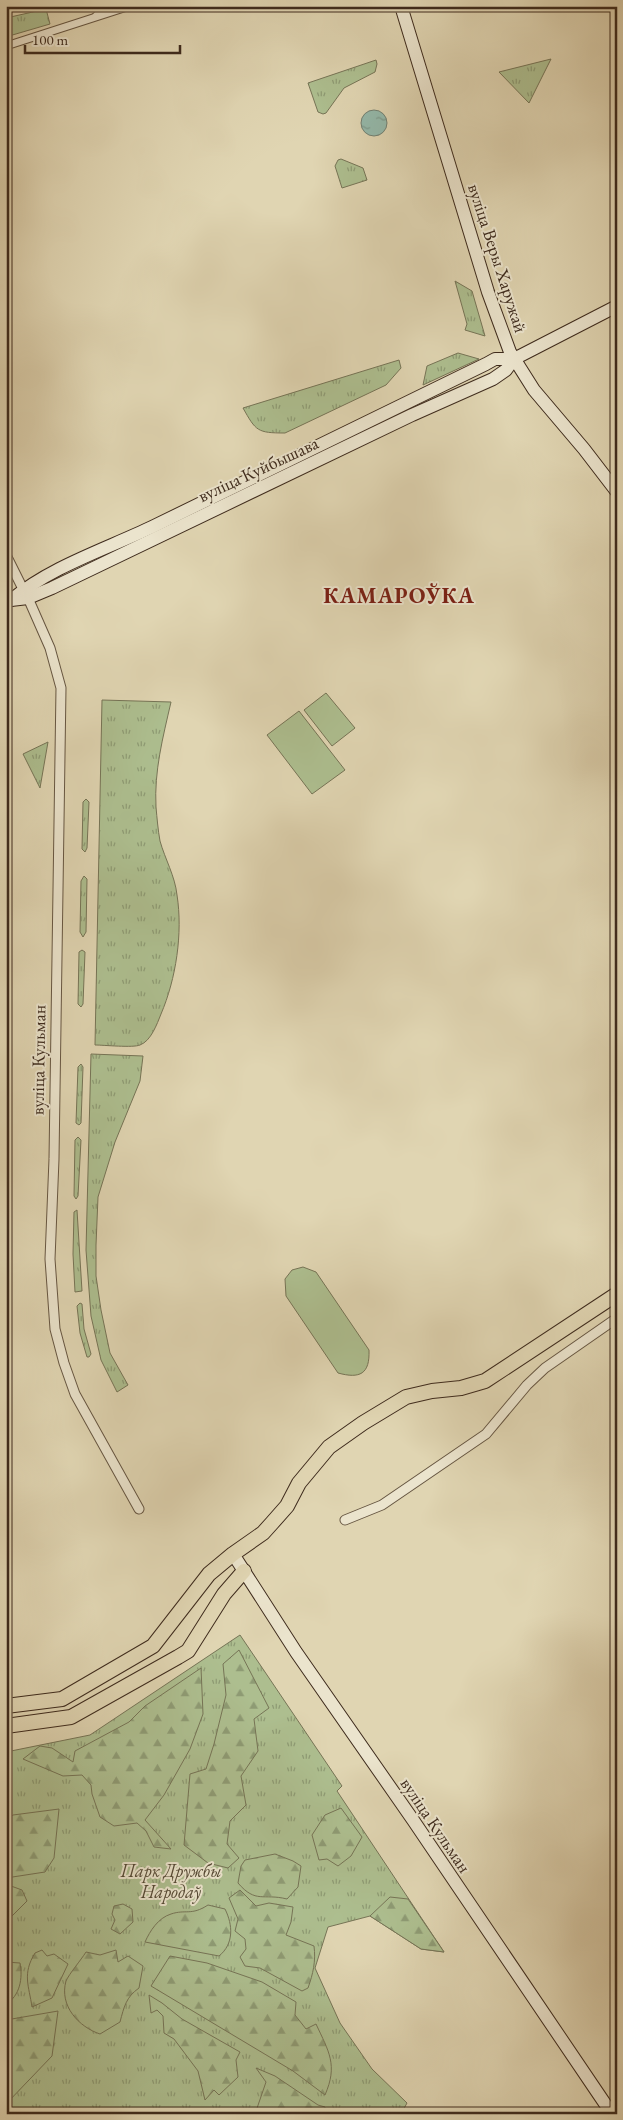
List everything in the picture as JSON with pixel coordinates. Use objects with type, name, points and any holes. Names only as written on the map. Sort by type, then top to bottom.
[{"type":"main road","name":"вуліца Веры Харужай","points":[[401,6],[488,292],[502,332],[514,359],[534,390],[584,449],[617,492]]},
{"type":"main road","name":"вуліца Куйбышава","points":[[9,601],[26,594],[46,576],[151,527],[495,359],[514,359],[617,306]]},
{"type":"main road","points":[[6,1706],[62,1699],[153,1646],[210,1574],[233,1554],[263,1533],[272,1523],[287,1506],[299,1483],[329,1447],[362,1424],[406,1397],[432,1390],[461,1388],[485,1381],[617,1294]]},
{"type":"main road","name":"вуліца Кульман","points":[[233,1554],[296,1652],[413,1820],[612,2114]]},
{"type":"main road","points":[[6,1726],[71,1717],[188,1651],[224,1594],[244,1571]]},
{"type":"street","points":[[92,18],[107,6]]},
{"type":"street","points":[[6,46],[130,6]]},
{"type":"street","name":"вуліца Кульман","points":[[6,555],[50,648],[61,688],[54,1159],[50,1259],[55,1329],[75,1394],[139,1510]]},
{"type":"street","points":[[345,1520],[382,1505],[486,1434],[527,1385],[545,1368],[617,1318]]},
{"type":"green space","points":[[46,9],[50,24],[9,36],[6,18]]},
{"type":"green space","points":[[551,59],[529,103],[499,72]]},
{"type":"green space","points":[[376,60],[375,72],[344,88],[326,113],[318,112],[308,83]]},
{"type":"green space","points":[[341,159],[363,168],[367,180],[342,188],[335,166],[338,160]]},
{"type":"green space","points":[[455,281],[472,291],[485,336],[465,330],[467,324]]},
{"type":"green space","points":[[458,353],[479,359],[423,385],[427,366]]},
{"type":"green space","points":[[399,360],[401,368],[386,385],[285,433],[268,432],[258,429],[251,422],[243,408]]},
{"type":"green space","points":[[326,693],[355,728],[332,746],[304,710]]},
{"type":"green space","points":[[102,700],[171,702],[156,780],[156,807],[160,841],[176,888],[179,910],[179,940],[171,986],[159,1018],[147,1040],[136,1046],[95,1045]]},
{"type":"green space","points":[[299,711],[345,770],[312,794],[267,735]]},
{"type":"green space","points":[[48,742],[40,788],[23,754]]},
{"type":"green space","points":[[86,799],[89,802],[87,848],[85,852],[82,849],[83,802]]},
{"type":"green space","points":[[84,876],[87,879],[86,932],[83,937],[80,932],[81,881]]},
{"type":"green space","points":[[82,950],[85,952],[83,1004],[81,1007],[78,1004],[79,952]]},
{"type":"green space","points":[[91,1054],[143,1056],[140,1081],[115,1142],[98,1197],[96,1276],[101,1310],[110,1353],[128,1385],[117,1392],[101,1360],[91,1316],[86,1250]]},
{"type":"green space","points":[[81,1064],[83,1067],[81,1123],[79,1125],[76,1123],[78,1067]]},
{"type":"green space","points":[[78,1137],[81,1140],[78,1196],[76,1199],[74,1196],[75,1140]]},
{"type":"green space","points":[[77,1210],[82,1291],[75,1292],[73,1254],[74,1212]]},
{"type":"green space","points":[[303,1267],[316,1272],[369,1350],[368,1365],[362,1373],[346,1375],[338,1373],[286,1296],[285,1279],[292,1270]]},
{"type":"green space","points":[[80,1303],[82,1304],[84,1329],[91,1354],[89,1357],[87,1357],[80,1333],[77,1306]]},
{"type":"green space","name":"Парк Дружбы Народаў","points":[[240,1635],[342,1786],[337,1791],[444,1952],[421,1949],[370,1916],[328,1927],[315,1968],[340,2023],[372,2069],[407,2103],[401,2114],[6,2114],[6,1752],[90,1735]]},
{"type":"green space","points":[[239,1650],[269,1708],[254,1719],[258,1751],[241,1776],[246,1805],[230,1821],[227,1844],[239,1858],[228,1868],[208,1863],[184,1845],[190,1774],[206,1769],[226,1695],[223,1664]]},
{"type":"green space","points":[[201,1668],[203,1714],[190,1749],[164,1795],[145,1820],[171,1849],[154,1847],[146,1831],[137,1823],[114,1826],[100,1817],[91,1785],[82,1775],[63,1776],[23,1759],[40,1746],[52,1748],[73,1762],[75,1751],[129,1722],[145,1706]]},
{"type":"green space","points":[[341,1808],[362,1837],[351,1856],[338,1866],[327,1859],[319,1860],[312,1835],[325,1815]]},
{"type":"green space","points":[[59,1809],[54,1858],[45,1872],[6,1878],[6,1821],[13,1815]]},
{"type":"green space","points":[[275,1854],[301,1866],[298,1887],[287,1899],[260,1897],[250,1894],[238,1883],[241,1866],[245,1860]]},
{"type":"green space","points":[[11,1886],[22,1890],[27,1901],[12,1916],[6,1910],[6,1890]]},
{"type":"green space","points":[[240,1890],[256,1906],[269,1903],[293,1907],[291,1922],[286,1935],[314,1946],[314,1967],[308,1988],[302,1991],[260,1968],[245,1966],[240,1957],[246,1949],[245,1939],[235,1931],[238,1919],[229,1898]]},
{"type":"green space","points":[[390,1897],[408,1899],[444,1952],[421,1949],[370,1916]]},
{"type":"green space","points":[[123,1904],[132,1909],[133,1922],[120,1934],[111,1929],[115,1920],[112,1914],[114,1906]]},
{"type":"green space","points":[[208,1905],[225,1909],[230,1921],[230,1940],[219,1956],[145,1942],[155,1925],[166,1916],[197,1910]]},
{"type":"green space","points":[[42,1950],[47,1956],[54,1954],[68,1964],[52,1998],[32,2007],[28,1980],[29,1967],[35,1953]]},
{"type":"green space","points":[[116,1950],[118,1962],[128,1956],[143,1966],[139,1988],[128,1999],[120,2022],[100,2034],[78,2021],[68,2007],[65,1999],[66,1981],[86,1952],[100,1955]]},
{"type":"green space","points":[[170,1956],[207,1963],[262,1982],[296,2002],[295,2015],[306,2029],[316,2024],[328,2051],[331,2075],[325,2095],[293,2071],[151,1986]]},
{"type":"green space","points":[[6,1962],[20,1963],[21,1980],[15,1996],[6,2004]]},
{"type":"green space","points":[[149,1995],[182,2019],[240,2052],[236,2060],[238,2077],[219,2095],[214,2090],[205,2100],[198,2071],[174,2039],[164,2033],[163,2016],[157,2010],[151,2013]]},
{"type":"green space","points":[[58,2011],[52,2056],[6,2104],[6,2020]]},
{"type":"green space","points":[[256,2068],[275,2076],[318,2105],[325,2107],[324,2114],[255,2114],[266,2082]]},
{"type":"water","points":[[374,110],[383,114],[387,123],[383,132],[374,136],[365,132],[361,123],[365,114]]},
{"type":"district","name":"КАМАРОЎКА","points":[[399,595]]}]
